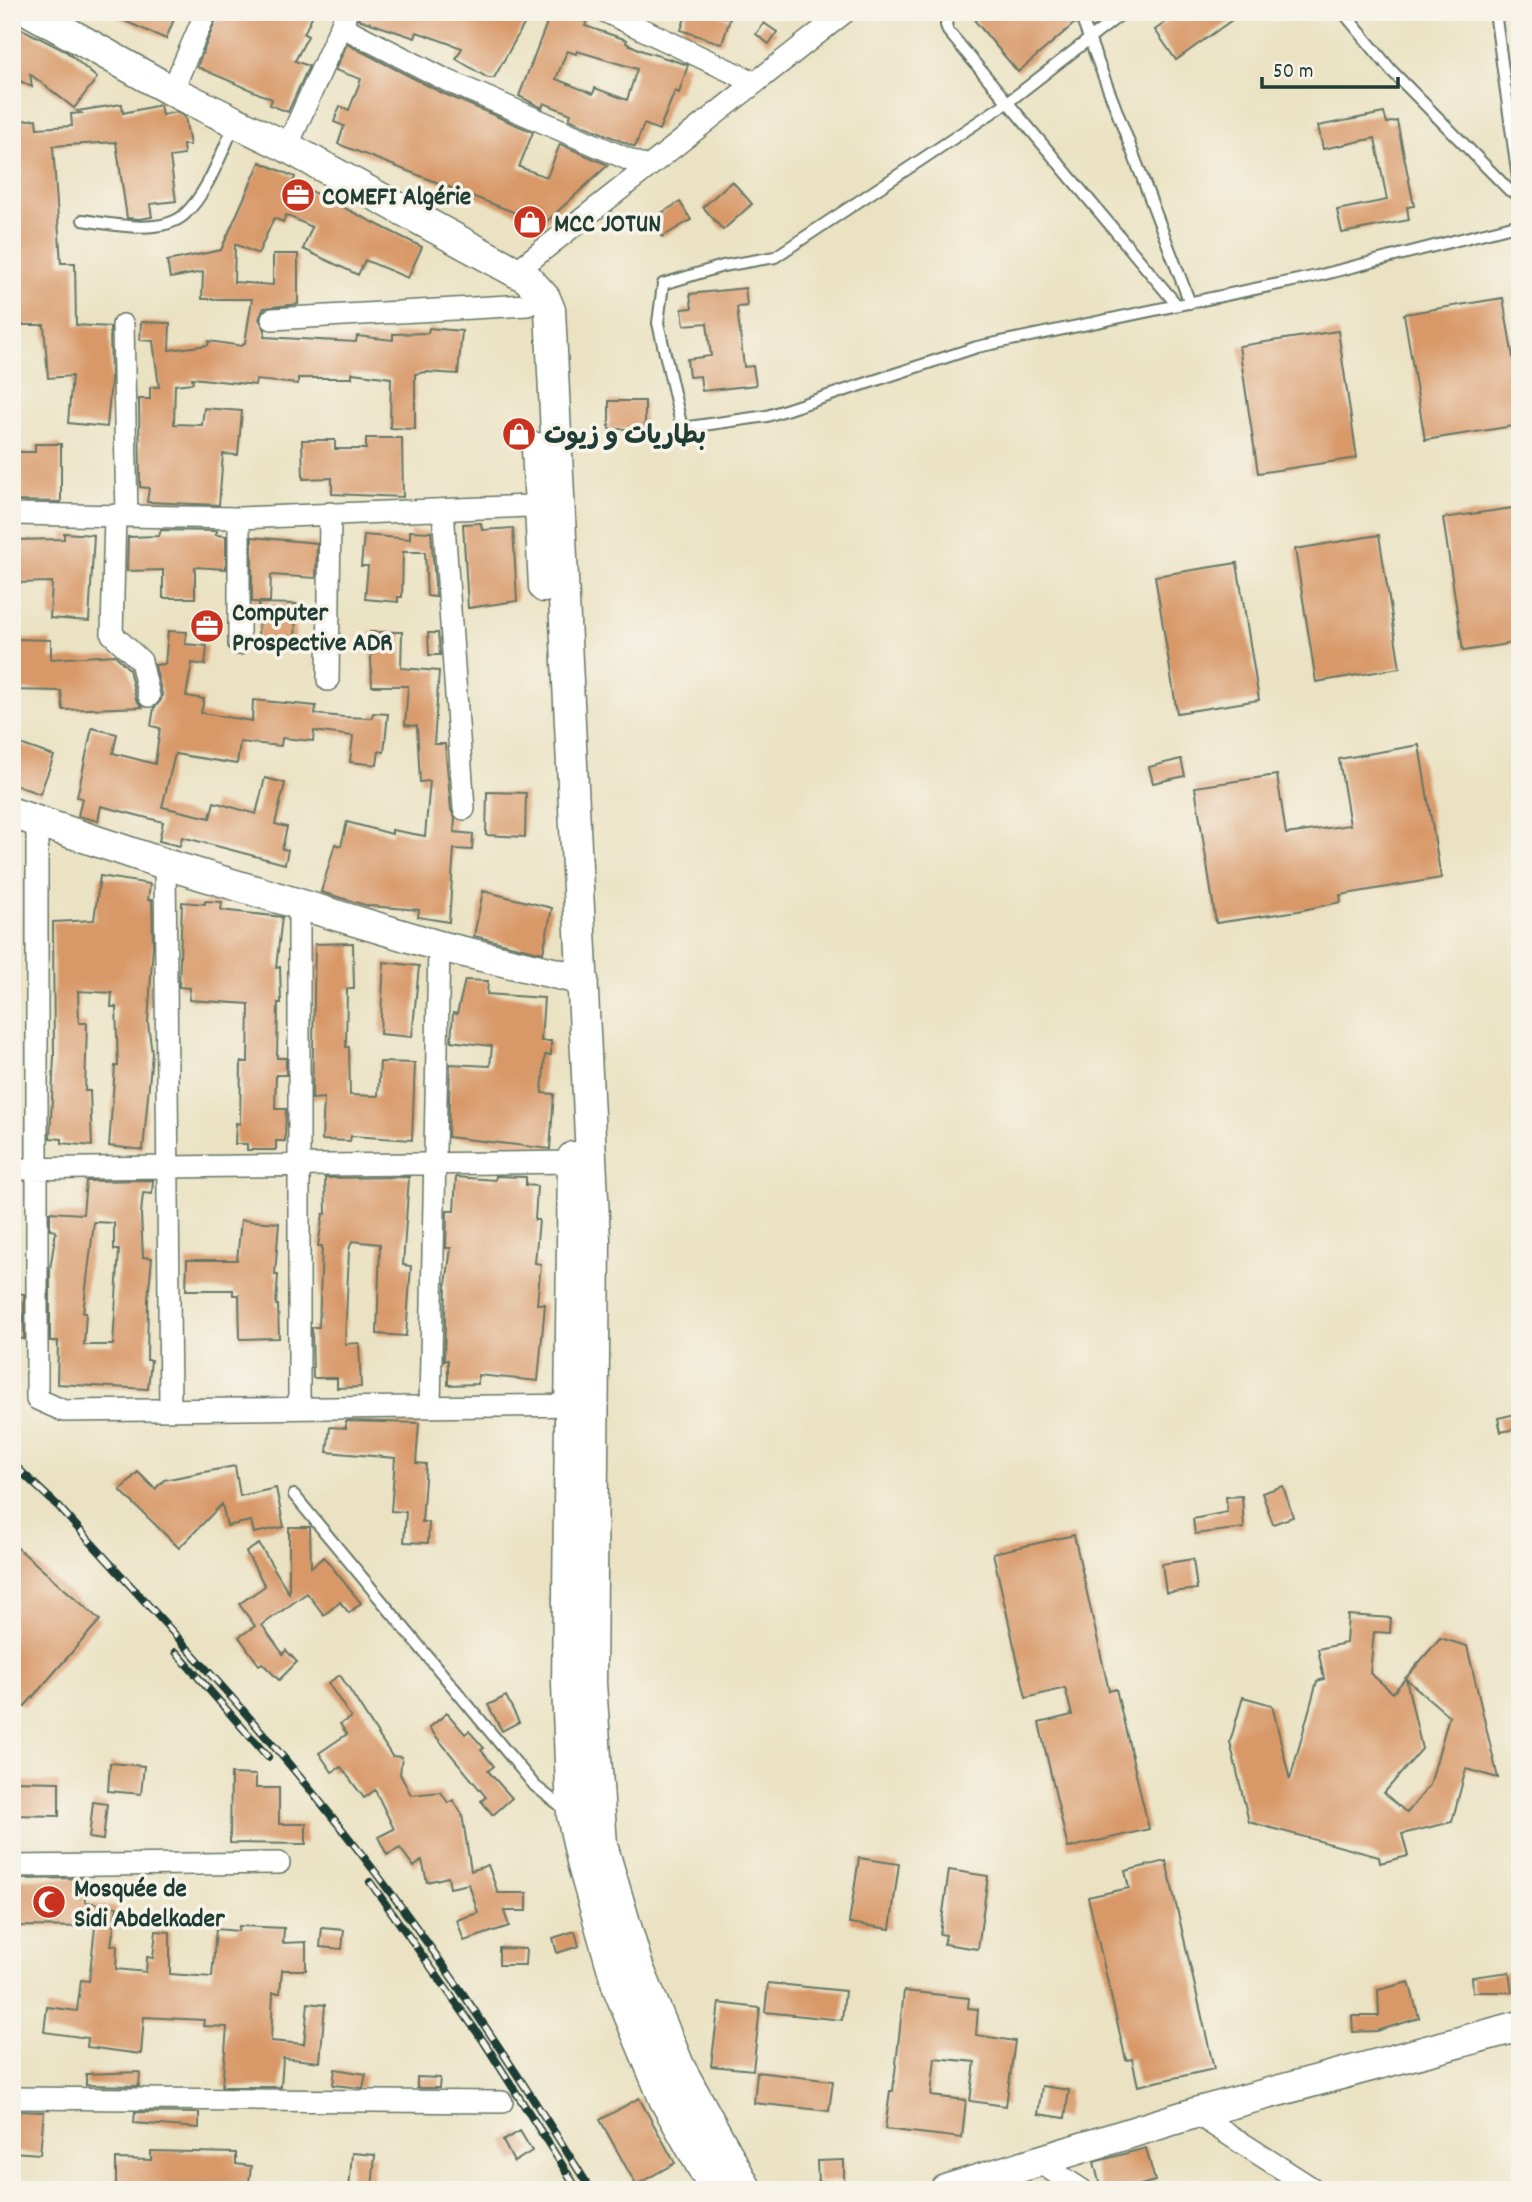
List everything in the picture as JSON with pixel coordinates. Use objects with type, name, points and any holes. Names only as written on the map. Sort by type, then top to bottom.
[{"type":"main road","points":[[47,16],[172,91],[288,147],[515,272],[537,287],[550,310],[550,505]]},
{"type":"main road","points":[[515,272],[533,327],[550,505],[573,979],[595,1240],[582,1405],[567,1685],[572,1815],[583,1866],[618,1989],[665,2101],[715,2190]]},
{"type":"main road","points":[[24,817],[164,864],[299,902],[439,946],[573,979]]},
{"type":"main road","points":[[573,979],[573,1162],[591,1683],[602,1845],[638,1967],[680,2068],[747,2190]]},
{"type":"main road","points":[[944,2190],[1195,2113],[1520,2026]]},
{"type":"street","points":[[172,91],[206,12]]},
{"type":"street","points":[[606,12],[753,82]]},
{"type":"street","points":[[515,272],[845,12]]},
{"type":"street","points":[[288,147],[344,19],[446,80],[646,167]]},
{"type":"street","points":[[272,319],[528,305]]},
{"type":"street","points":[[123,325],[121,515],[112,634],[141,661],[149,696]]},
{"type":"street","points":[[12,514],[239,518],[550,505]]},
{"type":"street","points":[[443,510],[464,809]]},
{"type":"street","points":[[328,680],[330,513]]},
{"type":"street","points":[[239,518],[239,644]]},
{"type":"street","points":[[24,817],[39,1168],[37,1399],[64,1411],[582,1405]]},
{"type":"street","points":[[164,864],[170,1409]]},
{"type":"street","points":[[299,902],[299,1408]]},
{"type":"street","points":[[430,1406],[439,946]]},
{"type":"street","points":[[12,1169],[573,1162]]},
{"type":"street","points":[[12,1866],[279,1863]]},
{"type":"street","points":[[12,2098],[502,2102]]},
{"type":"street","points":[[1195,2113],[1315,2190]]},
{"type":"street","points":[[1036,2160],[1053,2190]]},
{"type":"street","points":[[1036,2160],[1082,2190]]},
{"type":"lane","points":[[949,12],[946,24],[948,31],[1177,305]]},
{"type":"lane","points":[[1079,12],[1190,303]]},
{"type":"lane","points":[[1124,12],[1009,102],[775,257],[723,266],[663,284],[659,323],[682,428],[767,416],[977,347],[1317,276],[1520,224]]},
{"type":"lane","points":[[1343,12],[1391,70],[1509,190],[1520,195]]},
{"type":"lane","points":[[1495,12],[1520,195]]},
{"type":"lane","points":[[83,220],[133,228],[156,225],[183,216],[204,186],[236,122]]},
{"type":"lane","points":[[294,1495],[535,1786],[572,1815]]},
{"type":"building","points":[[104,12],[177,12],[166,39]]},
{"type":"building","points":[[219,12],[314,12],[304,34],[308,36],[295,61],[309,66],[288,112],[270,105],[272,99],[197,67]]},
{"type":"building","points":[[360,12],[531,12],[494,78],[488,78],[456,59],[462,48],[417,32],[415,38],[358,19]]},
{"type":"building","points":[[551,12],[587,22],[585,26],[627,40],[626,43],[643,51],[688,65],[679,93],[675,91],[659,130],[644,124],[635,147],[569,119],[571,114],[544,103],[542,108],[519,96]],"holes":[[[567,51],[576,54],[577,51],[637,69],[627,100],[595,88],[593,94],[556,79]]]},
{"type":"building","points":[[687,12],[711,12],[730,19],[722,44],[681,30]]},
{"type":"building","points":[[985,12],[1071,12],[1075,23],[1018,72],[975,21]]},
{"type":"building","points":[[1180,12],[1243,12],[1176,60],[1155,30]]},
{"type":"building","points":[[764,23],[777,32],[769,44],[756,34]]},
{"type":"building","points":[[12,24],[67,52],[97,78],[74,108],[30,74],[32,87],[12,77]]},
{"type":"building","points":[[347,44],[440,92],[533,132],[519,167],[547,177],[560,144],[608,165],[544,224],[338,144],[344,126],[334,122],[340,106],[349,110],[361,79],[335,70]]},
{"type":"building","points":[[122,104],[123,113],[160,105],[162,115],[176,112],[185,117],[190,145],[183,145],[184,155],[170,157],[176,201],[150,204],[152,217],[139,219],[127,218],[116,142],[53,146],[61,263],[75,263],[76,325],[110,327],[111,381],[107,427],[68,423],[72,376],[48,378],[44,325],[12,325],[12,122],[36,119],[37,128],[72,126],[71,114],[81,113],[77,111]]},
{"type":"building","points":[[1384,113],[1387,123],[1397,121],[1414,206],[1407,207],[1409,220],[1342,233],[1337,210],[1387,200],[1375,138],[1323,149],[1318,126]]},
{"type":"building","points":[[260,162],[295,177],[293,182],[422,247],[408,278],[365,260],[358,275],[303,249],[312,227],[286,215],[283,222],[274,218],[258,254],[235,244],[234,282],[273,285],[273,254],[298,254],[298,304],[264,308],[259,319],[265,330],[264,337],[356,342],[357,336],[393,340],[393,334],[428,333],[429,328],[462,331],[458,374],[415,374],[415,429],[390,428],[391,378],[352,373],[352,378],[298,378],[298,384],[256,380],[255,385],[192,378],[193,383],[175,385],[174,424],[202,425],[204,408],[242,411],[238,455],[223,454],[219,505],[147,502],[149,488],[140,487],[139,399],[150,399],[150,387],[159,387],[153,341],[140,340],[141,322],[170,323],[169,350],[208,345],[209,341],[242,346],[245,343],[252,299],[202,299],[203,272],[170,278],[167,261],[221,250]]},
{"type":"building","points":[[732,181],[752,204],[723,230],[703,207]]},
{"type":"building","points":[[680,202],[691,220],[662,237],[651,219]]},
{"type":"building","points":[[745,288],[747,306],[737,307],[744,367],[753,366],[756,385],[702,391],[700,376],[689,377],[687,359],[711,356],[707,323],[684,325],[682,309],[692,308],[690,294]]},
{"type":"building","points":[[1503,298],[1520,400],[1520,425],[1425,440],[1404,314]]},
{"type":"building","points":[[1338,331],[1357,458],[1258,473],[1239,346]]},
{"type":"building","points":[[609,401],[645,401],[645,429],[609,429]]},
{"type":"building","points":[[366,438],[402,438],[403,497],[332,494],[332,478],[303,479],[302,440],[335,440],[335,449],[366,449]]},
{"type":"building","points":[[35,444],[61,444],[61,502],[12,501],[12,452],[35,452]]},
{"type":"building","points":[[1520,507],[1520,642],[1463,651],[1443,518]]},
{"type":"building","points":[[481,523],[482,530],[513,528],[517,601],[468,608],[463,524]]},
{"type":"building","points":[[161,530],[217,531],[216,535],[226,536],[226,569],[195,567],[195,598],[163,598],[163,570],[127,571],[128,537],[159,536]]},
{"type":"building","points":[[410,531],[431,532],[436,597],[427,596],[425,552],[403,552],[402,597],[398,597],[398,602],[365,599],[368,566],[361,566],[364,535],[410,539]]},
{"type":"building","points":[[64,533],[94,535],[89,621],[50,618],[52,582],[12,583],[12,540],[64,539]]},
{"type":"building","points":[[1379,535],[1400,668],[1316,682],[1295,549]]},
{"type":"building","points":[[252,537],[317,543],[316,578],[271,575],[270,602],[252,602]]},
{"type":"building","points":[[1237,563],[1259,700],[1177,713],[1155,576]]},
{"type":"building","points":[[259,603],[296,604],[295,644],[258,642]]},
{"type":"building","points":[[168,631],[187,632],[185,644],[207,646],[205,665],[192,663],[186,696],[204,699],[201,713],[252,721],[253,700],[316,706],[315,714],[372,718],[373,713],[388,714],[384,752],[379,751],[377,765],[350,762],[353,736],[314,731],[313,741],[282,738],[281,746],[240,742],[237,764],[175,754],[162,807],[210,818],[214,802],[256,814],[265,778],[285,783],[275,824],[287,827],[282,849],[288,850],[285,864],[182,837],[180,846],[159,841],[163,822],[101,806],[98,821],[78,816],[82,798],[77,797],[92,728],[117,734],[113,753],[155,764],[160,728],[151,726],[154,708],[161,700],[162,694],[155,665],[165,664]]},
{"type":"building","points":[[370,632],[402,632],[401,668],[439,671],[434,744],[445,744],[451,810],[455,818],[454,832],[473,834],[472,850],[454,849],[449,922],[418,917],[419,910],[369,906],[321,892],[335,844],[341,846],[347,822],[392,834],[392,830],[425,836],[430,781],[420,782],[417,726],[405,725],[408,686],[372,686]]},
{"type":"building","points":[[428,633],[438,633],[440,655],[429,655]]},
{"type":"building","points":[[12,639],[51,640],[51,659],[115,655],[129,669],[136,699],[142,707],[63,710],[61,691],[12,690]]},
{"type":"building","points":[[12,741],[54,756],[40,794],[12,784]]},
{"type":"building","points":[[1419,745],[1441,878],[1340,895],[1341,902],[1298,911],[1216,923],[1195,787],[1277,775],[1286,834],[1350,825],[1339,759]]},
{"type":"building","points":[[1181,759],[1185,776],[1153,783],[1149,767]]},
{"type":"building","points":[[487,792],[526,793],[525,837],[486,835]]},
{"type":"building","points":[[100,876],[150,884],[148,900],[152,900],[153,945],[148,1023],[152,1053],[143,1150],[109,1146],[115,1066],[118,1066],[116,1007],[111,1007],[112,993],[78,991],[79,1023],[87,1023],[85,1091],[90,1091],[92,1146],[62,1143],[62,1139],[50,1138],[54,1057],[53,922],[94,920]]},
{"type":"building","points":[[483,891],[552,908],[543,953],[474,936]]},
{"type":"building","points":[[205,901],[222,902],[221,910],[282,917],[276,968],[280,967],[281,1003],[278,1003],[277,1058],[286,1058],[286,1075],[276,1075],[275,1109],[286,1109],[285,1141],[276,1141],[276,1150],[247,1150],[247,1144],[235,1144],[236,1123],[240,1124],[241,1062],[248,1062],[249,1004],[189,1000],[190,988],[179,987],[182,902],[205,904]]},
{"type":"building","points":[[353,943],[354,989],[347,989],[346,1047],[349,1047],[350,1095],[378,1096],[380,1062],[415,1063],[412,1140],[351,1136],[350,1141],[322,1140],[324,1098],[312,1099],[315,944]]},
{"type":"building","points":[[384,962],[419,966],[412,1037],[380,1034]]},
{"type":"building","points":[[465,980],[488,981],[487,994],[544,998],[541,1041],[551,1041],[551,1055],[545,1055],[542,1093],[554,1094],[550,1149],[448,1137],[450,1064],[490,1066],[492,1046],[451,1041],[453,1013],[457,1014]]},
{"type":"building","points":[[496,1176],[526,1177],[526,1185],[537,1186],[535,1220],[539,1220],[535,1263],[541,1264],[537,1304],[545,1304],[538,1381],[478,1375],[478,1384],[448,1385],[448,1360],[444,1361],[446,1284],[451,1248],[446,1248],[447,1211],[454,1211],[456,1177],[495,1180]]},
{"type":"building","points":[[409,1177],[403,1265],[411,1266],[406,1336],[377,1334],[380,1244],[352,1241],[349,1250],[345,1344],[359,1343],[361,1387],[337,1388],[337,1378],[313,1378],[312,1327],[319,1327],[322,1246],[318,1246],[323,1214],[326,1214],[325,1178]]},
{"type":"building","points":[[153,1180],[152,1194],[143,1193],[141,1214],[143,1257],[152,1258],[148,1299],[147,1360],[151,1360],[148,1389],[57,1384],[58,1341],[50,1341],[50,1269],[56,1231],[50,1230],[50,1212],[83,1214],[86,1181]],"holes":[[[94,1222],[114,1223],[114,1250],[119,1250],[113,1345],[84,1345],[86,1313],[83,1313]]]},
{"type":"building","points":[[241,1220],[279,1223],[275,1275],[278,1275],[276,1305],[279,1338],[240,1339],[239,1295],[233,1295],[233,1290],[186,1290],[187,1260],[237,1260]]},
{"type":"building","points":[[12,1293],[24,1294],[24,1339],[12,1338]]},
{"type":"building","points":[[1520,1413],[1520,1428],[1501,1432],[1498,1418]]},
{"type":"building","points":[[346,1421],[419,1423],[416,1463],[426,1464],[422,1522],[429,1522],[428,1543],[404,1542],[406,1512],[391,1511],[395,1458],[327,1452],[330,1427],[346,1428]]},
{"type":"building","points":[[235,1466],[240,1496],[276,1488],[284,1527],[254,1533],[251,1521],[227,1526],[222,1504],[179,1548],[120,1490],[138,1472],[155,1489],[164,1480]]},
{"type":"building","points":[[1283,1486],[1293,1517],[1273,1524],[1262,1493]]},
{"type":"building","points":[[1242,1496],[1244,1528],[1195,1534],[1193,1519],[1227,1512],[1226,1497]]},
{"type":"building","points":[[289,1527],[310,1527],[311,1567],[324,1557],[361,1603],[349,1613],[340,1602],[324,1615],[307,1593],[262,1625],[283,1654],[286,1650],[297,1662],[279,1680],[262,1663],[259,1665],[239,1637],[255,1626],[239,1604],[265,1586],[246,1552],[259,1544],[289,1593]]},
{"type":"building","points":[[1074,1535],[1109,1691],[1116,1689],[1149,1829],[1068,1848],[1039,1723],[1072,1715],[1065,1688],[1026,1698],[993,1553]]},
{"type":"building","points":[[12,1543],[100,1620],[24,1707],[12,1697]]},
{"type":"building","points":[[1193,1559],[1197,1589],[1166,1593],[1162,1564]]},
{"type":"building","points":[[1348,1615],[1391,1618],[1390,1633],[1374,1632],[1370,1673],[1393,1693],[1440,1638],[1467,1646],[1498,1778],[1466,1769],[1452,1822],[1402,1834],[1408,1856],[1380,1863],[1379,1857],[1249,1822],[1230,1742],[1243,1697],[1272,1705],[1290,1780],[1317,1681],[1324,1679],[1318,1649],[1346,1643]],"holes":[[[1406,1679],[1449,1716],[1430,1785],[1407,1813],[1384,1793],[1422,1749]]]},
{"type":"building","points":[[340,1675],[392,1756],[402,1757],[400,1774],[411,1795],[441,1792],[448,1803],[453,1800],[462,1814],[471,1871],[488,1865],[498,1893],[527,1893],[527,1911],[504,1911],[509,1926],[464,1941],[457,1920],[478,1913],[469,1884],[450,1888],[448,1877],[427,1882],[422,1860],[414,1867],[400,1848],[387,1855],[378,1837],[394,1829],[375,1790],[364,1798],[341,1767],[332,1772],[319,1753],[347,1734],[340,1724],[351,1717],[328,1683]]},
{"type":"building","points":[[506,1696],[519,1722],[502,1731],[488,1705]]},
{"type":"building","points":[[447,1713],[465,1734],[469,1731],[484,1748],[481,1750],[494,1766],[488,1771],[512,1798],[493,1815],[481,1801],[486,1797],[429,1728]]},
{"type":"building","points":[[110,1763],[144,1766],[141,1794],[108,1791]]},
{"type":"building","points":[[231,1774],[256,1775],[256,1788],[279,1788],[279,1824],[306,1824],[306,1844],[230,1843]]},
{"type":"building","points":[[12,1781],[59,1782],[59,1816],[12,1815]]},
{"type":"building","points":[[93,1802],[107,1804],[103,1840],[89,1838]]},
{"type":"building","points":[[859,1858],[899,1864],[890,1929],[849,1923]]},
{"type":"building","points":[[1166,1861],[1214,2069],[1138,2086],[1132,2059],[1126,2060],[1088,1897],[1129,1888],[1125,1871]]},
{"type":"building","points":[[949,1870],[988,1876],[978,1949],[944,1944],[946,1935],[940,1934]]},
{"type":"building","points":[[85,1878],[85,1902],[117,1907],[111,1945],[117,1945],[116,1969],[146,1972],[147,1957],[153,1958],[156,1931],[170,1932],[170,1974],[212,1977],[216,1929],[238,1931],[239,1926],[284,1928],[283,1943],[306,1942],[306,1970],[282,1970],[280,1993],[273,1993],[271,2041],[304,2044],[308,2003],[325,2005],[320,2062],[283,2058],[281,2087],[222,2087],[227,2027],[203,2026],[204,2020],[144,2017],[141,2054],[87,2047],[88,2038],[44,2032],[47,2007],[77,2011],[81,1980],[89,1981],[95,1927],[12,1926],[12,1879]]},
{"type":"building","points":[[322,1928],[344,1930],[342,1949],[320,1947]]},
{"type":"building","points":[[575,1931],[579,1946],[557,1953],[553,1938]]},
{"type":"building","points":[[499,1948],[526,1949],[525,1965],[499,1965]]},
{"type":"building","points":[[1509,1972],[1512,1992],[1473,1992],[1472,1977]]},
{"type":"building","points":[[1409,1982],[1419,2018],[1377,2031],[1353,2032],[1352,2016],[1379,2016],[1378,1990]]},
{"type":"building","points":[[768,1983],[845,1991],[842,2020],[765,2012]]},
{"type":"building","points":[[904,1991],[969,1998],[968,2008],[978,2009],[976,2035],[1015,2041],[1006,2106],[970,2101],[975,2062],[935,2058],[931,2096],[966,2100],[962,2138],[885,2129],[890,2091],[893,2091]]},
{"type":"building","points":[[719,2003],[760,2008],[753,2070],[711,2066]]},
{"type":"building","points":[[335,2069],[366,2074],[363,2088],[333,2085]]},
{"type":"building","points":[[140,2072],[139,2086],[86,2085],[86,2074]]},
{"type":"building","points":[[757,2072],[833,2081],[829,2111],[754,2103]]},
{"type":"building","points":[[417,2077],[440,2078],[439,2088],[417,2088]]},
{"type":"building","points":[[1042,2086],[1069,2090],[1065,2118],[1038,2114]]},
{"type":"building","points":[[639,2098],[675,2163],[636,2185],[600,2120]]},
{"type":"building","points":[[12,2111],[44,2112],[40,2154],[12,2152]]},
{"type":"building","points":[[135,2112],[199,2113],[199,2128],[134,2123]]},
{"type":"building","points":[[520,2131],[532,2151],[514,2162],[503,2141]]},
{"type":"building","points":[[1146,2148],[1155,2181],[1122,2190],[1101,2190],[1094,2162]]},
{"type":"building","points":[[151,2151],[236,2153],[236,2164],[251,2166],[248,2190],[116,2188],[116,2159],[151,2160]]},
{"type":"building","points":[[352,2153],[375,2155],[372,2190],[349,2190]]},
{"type":"building","points":[[844,2160],[844,2181],[818,2182],[817,2161]]},
{"type":"railway","points":[[12,1463],[59,1507],[194,1655],[325,1808],[464,1995],[591,2190]]},
{"type":"railway","points":[[176,1652],[268,1757]]},
{"type":"railway","points":[[370,1882],[484,2042],[578,2190]]},
{"type":"place","name":"COMEFI Algérie","points":[[298,195]]},
{"type":"place","name":"MCC JOTUN","points":[[530,222]]},
{"type":"place","name":"بطاريات و زيوت","points":[[519,434]]},
{"type":"place","name":"Computer Prospective ADR","points":[[207,626]]},
{"type":"place","name":"Mosquée de Sidi Abdelkader","points":[[49,1902]]}]
